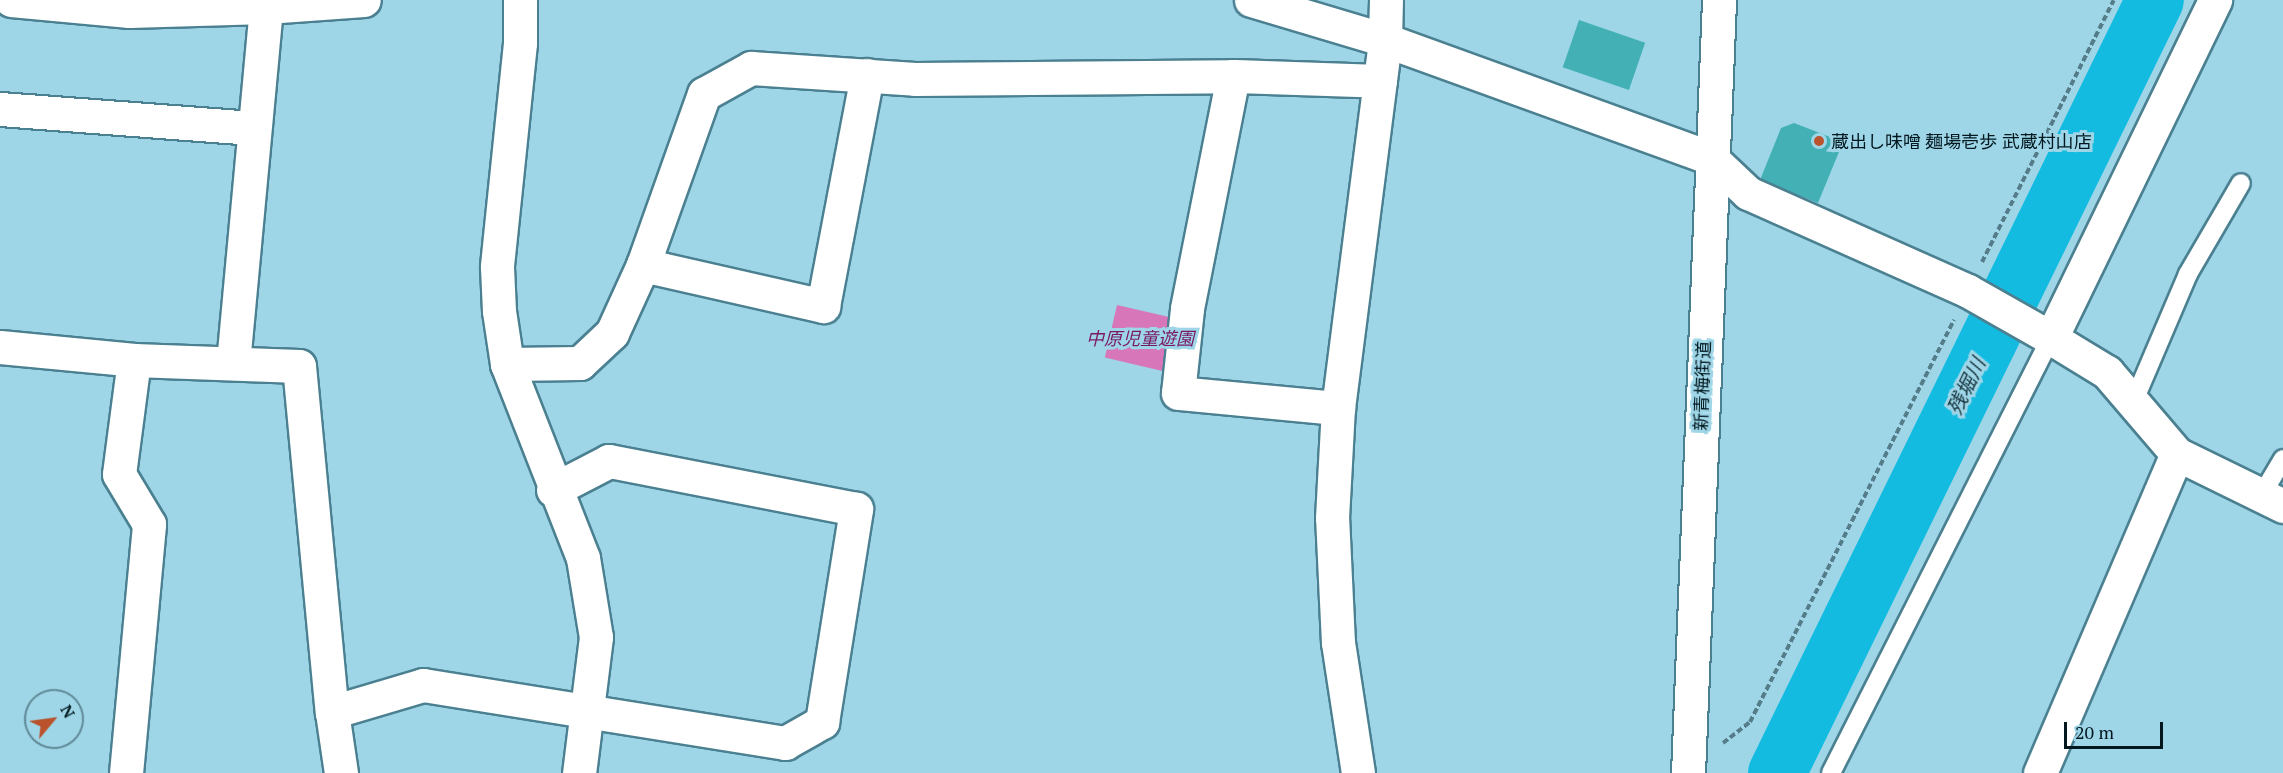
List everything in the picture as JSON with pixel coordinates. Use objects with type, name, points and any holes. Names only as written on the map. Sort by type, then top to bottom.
[{"type":"street","points":[[11,0],[129,11],[266,8],[316,2],[364,0]]},
{"type":"street","points":[[520,0],[520,43],[497,267],[507,364],[553,490],[583,558],[596,637],[579,773]]},
{"type":"street","points":[[1251,0],[1385,40],[1711,158],[1748,193],[1970,294],[2047,335],[2107,372],[2177,454],[2272,501]]},
{"type":"street","points":[[1358,773],[1338,643],[1332,518],[1338,408],[1385,40],[1386,0]]},
{"type":"street","name":"新青梅街道","points":[[1688,773],[1719,0]]},
{"type":"street","points":[[2047,335],[2215,0]]},
{"type":"street","points":[[233,363],[266,8]]},
{"type":"street","points":[[507,364],[580,363],[612,333],[642,266],[704,94],[751,68],[915,79],[1233,76],[1380,81]]},
{"type":"street","points":[[642,266],[823,306],[867,75]]},
{"type":"street","points":[[1233,76],[1187,309],[1178,393],[1338,408]]},
{"type":"street","points":[[0,109],[254,128]]},
{"type":"street","points":[[0,346],[134,360],[299,366],[332,712],[341,773]]},
{"type":"street","points":[[126,773],[149,524],[118,474],[134,360]]},
{"type":"street","points":[[2040,773],[2177,454]]},
{"type":"street","points":[[332,712],[423,685],[785,743],[822,722],[856,509],[609,461],[553,490]]},
{"type":"lane","points":[[2133,403],[2188,274],[2241,183]]},
{"type":"lane","points":[[1831,773],[2047,335]]},
{"type":"lane","points":[[2272,501],[2283,459]]},
{"type":"path","points":[[1726,742],[1749,723],[1970,294],[2114,0]]},
{"type":"green space","name":"中原児童遊園","points":[[1117,305],[1174,318],[1162,371],[1105,358]]},
{"type":"building","points":[[1579,20],[1645,43],[1629,90],[1563,67]]},
{"type":"building","points":[[1794,123],[1843,142],[1818,203],[1760,180],[1781,128]]},
{"type":"waterway","name":"残堀川","points":[[1777,773],[2155,0]]},
{"type":"place","name":"蔵出し味噌 麺場壱歩 武蔵村山店","points":[[1819,141]]}]
